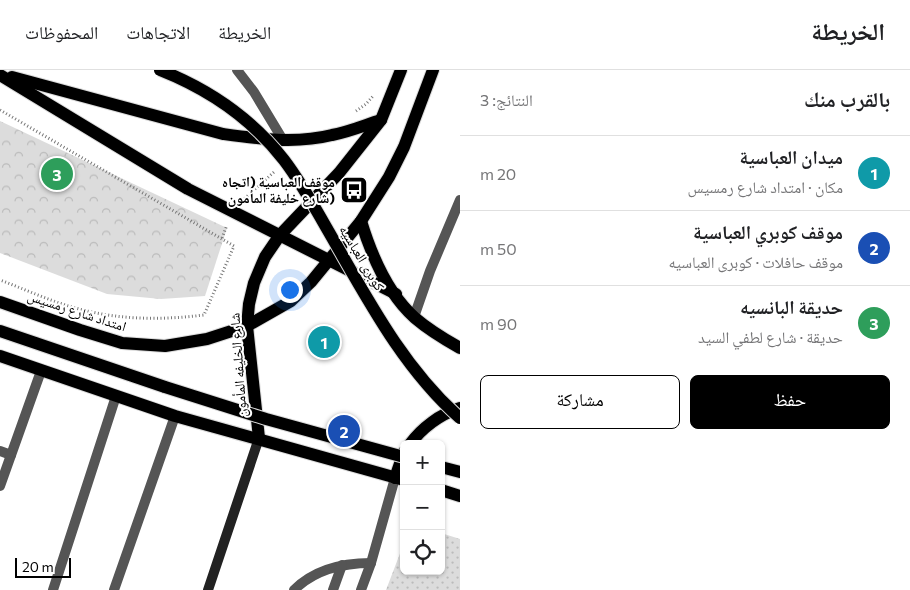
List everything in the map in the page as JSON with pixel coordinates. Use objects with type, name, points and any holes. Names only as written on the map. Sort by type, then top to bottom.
[{"type":"main road","name":"كوبرى العباسيه","points":[[160,70],[207,93],[251,124],[270,143],[299,181],[391,338],[426,385],[460,418]]},
{"type":"main road","name":"شارع الخليفه المأمون","points":[[258,438],[247,326],[249,304],[254,283],[265,257],[280,235],[339,173],[381,120],[401,70]]},
{"type":"main road","points":[[329,262],[361,221],[389,177],[404,147],[433,70]]},
{"type":"main road","points":[[0,74],[223,134],[283,140],[309,140],[334,135],[381,120]]},
{"type":"main road","points":[[0,74],[188,188],[329,262],[396,294]]},
{"type":"main road","points":[[361,221],[379,268],[396,294],[414,317],[442,338],[460,348]]},
{"type":"main road","name":"امتداد شارع رمسيس","points":[[0,302],[122,343],[165,346],[207,339],[247,326],[291,300],[329,262]]},
{"type":"main road","points":[[0,331],[165,387],[400,456]]},
{"type":"main road","points":[[0,356],[175,416],[399,479]]},
{"type":"main road","points":[[413,440],[418,433],[436,419],[460,408]]},
{"type":"main road","points":[[208,590],[258,438]]},
{"type":"main road","points":[[445,468],[460,472]]},
{"type":"main road","points":[[445,491],[460,496]]},
{"type":"street","points":[[237,70],[254,92],[283,140]]},
{"type":"street","points":[[414,317],[430,271],[460,200]]},
{"type":"street","points":[[0,486],[41,371]]},
{"type":"street","points":[[53,590],[116,396]]},
{"type":"street","points":[[114,590],[175,416]]},
{"type":"street","points":[[0,451],[11,455]]},
{"type":"street","points":[[361,590],[399,479]]},
{"type":"street","points":[[294,590],[312,577],[342,565],[371,563]]},
{"type":"street","points":[[333,590],[342,565]]},
{"type":"street","points":[[307,590],[312,577]]},
{"type":"path","points":[[0,110],[234,246],[204,315],[168,319],[137,319],[109,315],[60,303],[0,280]]},
{"type":"green space","points":[[0,121],[227,228],[205,296],[161,299],[107,294],[0,253]]},
{"type":"green space","points":[[445,534],[460,539],[460,590],[386,590],[400,553],[400,575],[445,575]]},
{"type":"place","name":"حديقة البانسيه","points":[[57,174]]},
{"type":"place","name":"موقف العباسية (اتجاه شارع خليفة المأمون)","points":[[354,190]]},
{"type":"place","name":"ميدان العباسية","points":[[324,342]]},
{"type":"place","name":"موقف كوبري العباسية","points":[[344,431]]}]
